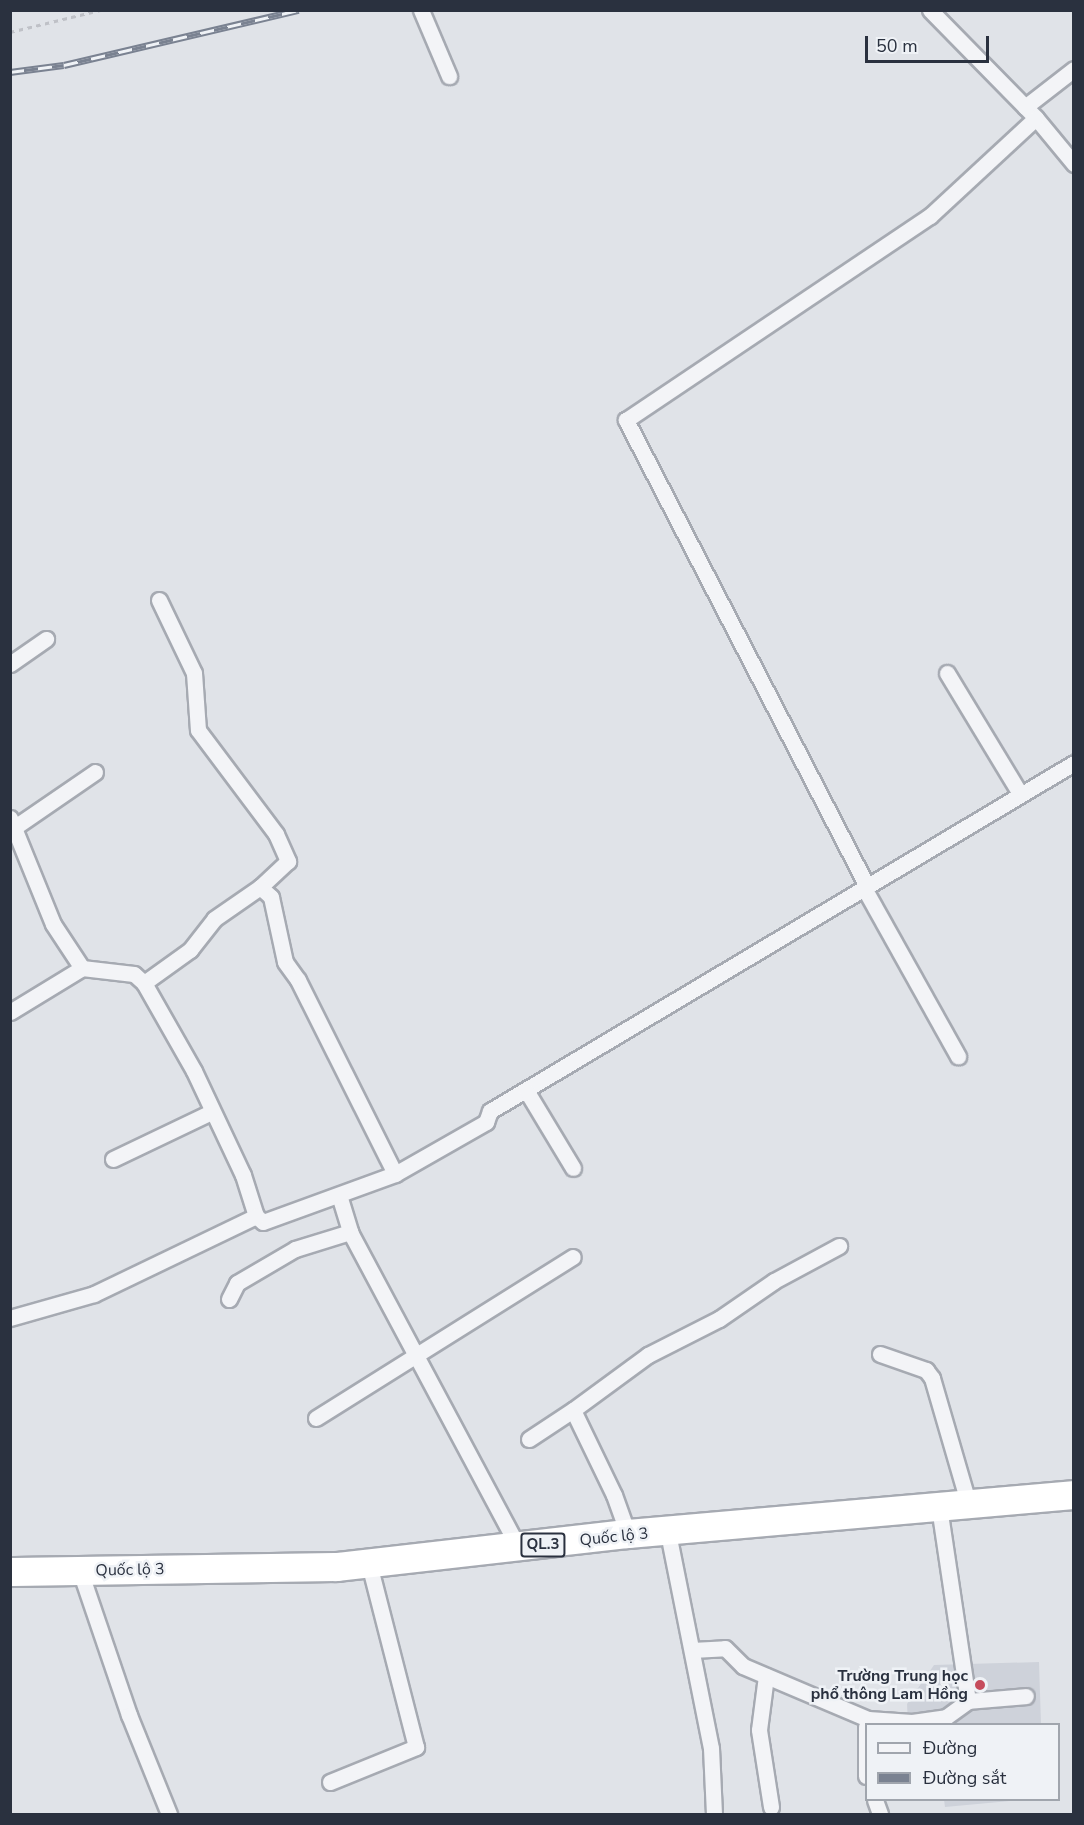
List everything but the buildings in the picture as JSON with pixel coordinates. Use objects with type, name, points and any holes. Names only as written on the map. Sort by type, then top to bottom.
[{"type":"highway","name":"Quốc lộ 3","points":[[10,1572],[369,1564],[628,1534],[668,1533],[1074,1495]]},
{"type":"street","points":[[421,10],[449,76]]},
{"type":"street","points":[[930,10],[1036,118],[1074,164]]},
{"type":"street","points":[[1025,107],[1074,69]]},
{"type":"street","points":[[957,1056],[866,887],[626,420],[930,216],[1036,118]]},
{"type":"street","points":[[144,983],[190,950],[214,919],[260,887],[288,861],[276,834],[198,730],[194,673],[159,600]]},
{"type":"street","points":[[10,664],[46,639]]},
{"type":"street","points":[[947,673],[1019,792]]},
{"type":"street","points":[[10,1012],[82,968],[134,974],[144,983],[195,1071],[211,1112],[243,1175],[256,1216],[263,1222],[395,1174],[486,1122],[490,1111],[866,887],[1019,792],[1074,763]]},
{"type":"street","points":[[82,968],[53,924],[13,823],[95,772]]},
{"type":"street","points":[[260,887],[271,897],[285,962],[298,980],[395,1174]]},
{"type":"street","points":[[526,1090],[573,1168]]},
{"type":"street","points":[[113,1159],[211,1112]]},
{"type":"street","points":[[339,1195],[350,1232],[519,1548]]},
{"type":"street","points":[[10,1318],[94,1294],[256,1216]]},
{"type":"street","points":[[229,1299],[237,1283],[295,1249],[350,1232]]},
{"type":"street","points":[[529,1439],[648,1355],[719,1319],[774,1281],[839,1246]]},
{"type":"street","points":[[316,1418],[573,1257]]},
{"type":"street","points":[[880,1354],[926,1370],[932,1378],[969,1505]]},
{"type":"street","points":[[573,1410],[614,1495],[628,1534]]},
{"type":"street","points":[[939,1508],[968,1701]]},
{"type":"street","points":[[668,1533],[711,1748],[714,1815]]},
{"type":"street","points":[[330,1782],[416,1747],[369,1564]]},
{"type":"street","points":[[80,1571],[129,1715],[170,1815]]},
{"type":"street","points":[[692,1650],[725,1648],[743,1666],[865,1723]]},
{"type":"street","points":[[766,1676],[759,1730],[771,1807]]},
{"type":"street","points":[[890,1723],[946,1717],[968,1701],[1026,1696]]},
{"type":"street","points":[[874,1801],[880,1815]]},
{"type":"path","points":[[10,32],[100,10]]},
{"type":"shaded area","name":"Trường Trung học phổ thông Lam Hồng","points":[[1039,1662],[1041,1723],[908,1723],[907,1704],[934,1665]]},
{"type":"shaded area","points":[[944,1801],[1009,1801],[945,1807]]},
{"type":"railway","points":[[10,72],[64,65],[299,10]]},
{"type":"place","name":"Trường Trung học phổ thông Lam Hồng","points":[[980,1685]]}]
